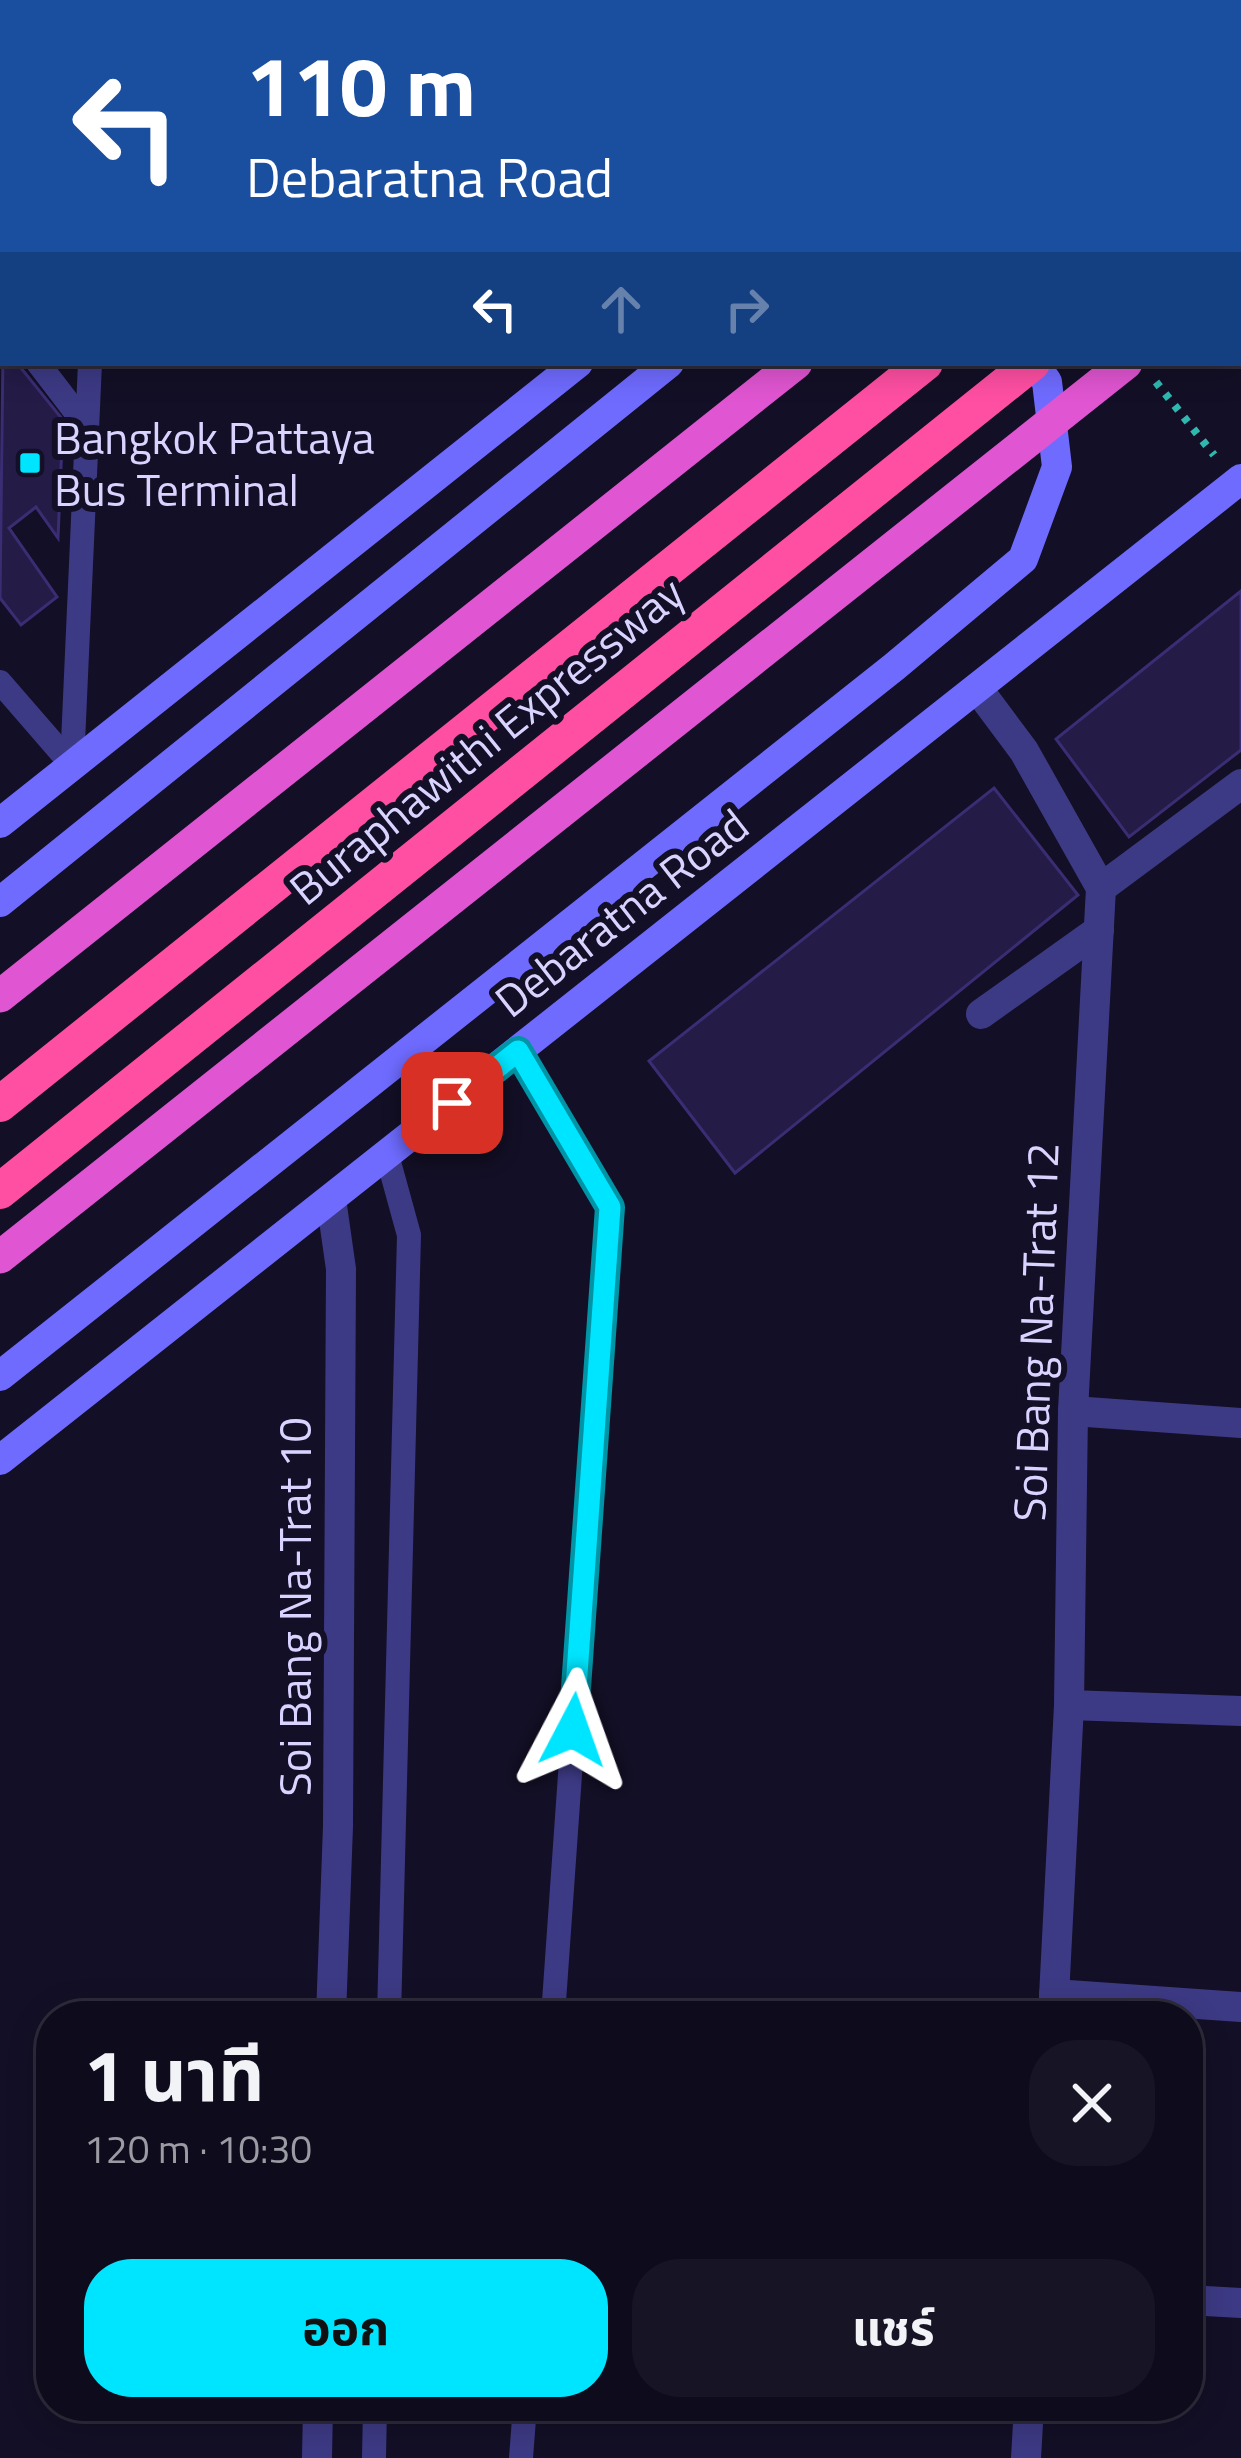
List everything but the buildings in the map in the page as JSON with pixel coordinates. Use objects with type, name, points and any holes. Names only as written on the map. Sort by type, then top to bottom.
[{"type":"highway","points":[[0,996],[792,366]]},
{"type":"highway","name":"Buraphawithi Expressway","points":[[0,1104],[921,366]]},
{"type":"highway","name":"Buraphawithi Expressway","points":[[0,1191],[1029,366]]},
{"type":"highway","points":[[0,1257],[1122,366]]},
{"type":"main road","points":[[0,823],[574,366]]},
{"type":"main road","points":[[0,902],[665,366]]},
{"type":"main road","points":[[0,1376],[895,668],[1023,559],[1057,467],[1047,382],[1035,366]]},
{"type":"main road","name":"Debaratna Road","points":[[0,1460],[977,688],[1234,475]]},
{"type":"street","points":[[977,688],[1024,752],[1101,888],[1241,784]]},
{"type":"street","name":"Soi Bang Na-Trat 12","points":[[1054,2001],[1069,1705],[1073,1411],[1101,888]]},
{"type":"street","points":[[982,1014],[1099,931]]},
{"type":"street","name":"Soi Bang Na-Trat 10","points":[[332,1198],[341,1292],[338,1826],[332,2001]]},
{"type":"street","points":[[1073,1411],[1241,1424]]},
{"type":"street","points":[[1069,1705],[1241,1711]]},
{"type":"street","points":[[1203,2007],[1241,2007]]},
{"type":"street","points":[[1203,2301],[1241,2303]]},
{"type":"street","points":[[317,2458],[318,2421]]},
{"type":"street","points":[[1026,2458],[1028,2421]]},
{"type":"lane","points":[[40,366],[88,427]]},
{"type":"lane","points":[[72,765],[90,366]]},
{"type":"lane","points":[[0,682],[72,765]]},
{"type":"lane","points":[[518,1051],[610,1207],[554,2001]]},
{"type":"lane","points":[[387,1155],[409,1235],[389,2001]]},
{"type":"lane","points":[[374,2458],[375,2421]]},
{"type":"lane","points":[[521,2458],[524,2421]]},
{"type":"path","points":[[1155,381],[1234,475]]},
{"type":"place","name":"Bangkok Pattaya Bus Terminal","points":[[30,463]]},
{"type":"route","points":[[452,1103],[518,1051],[610,1207],[573,1730]]}]
